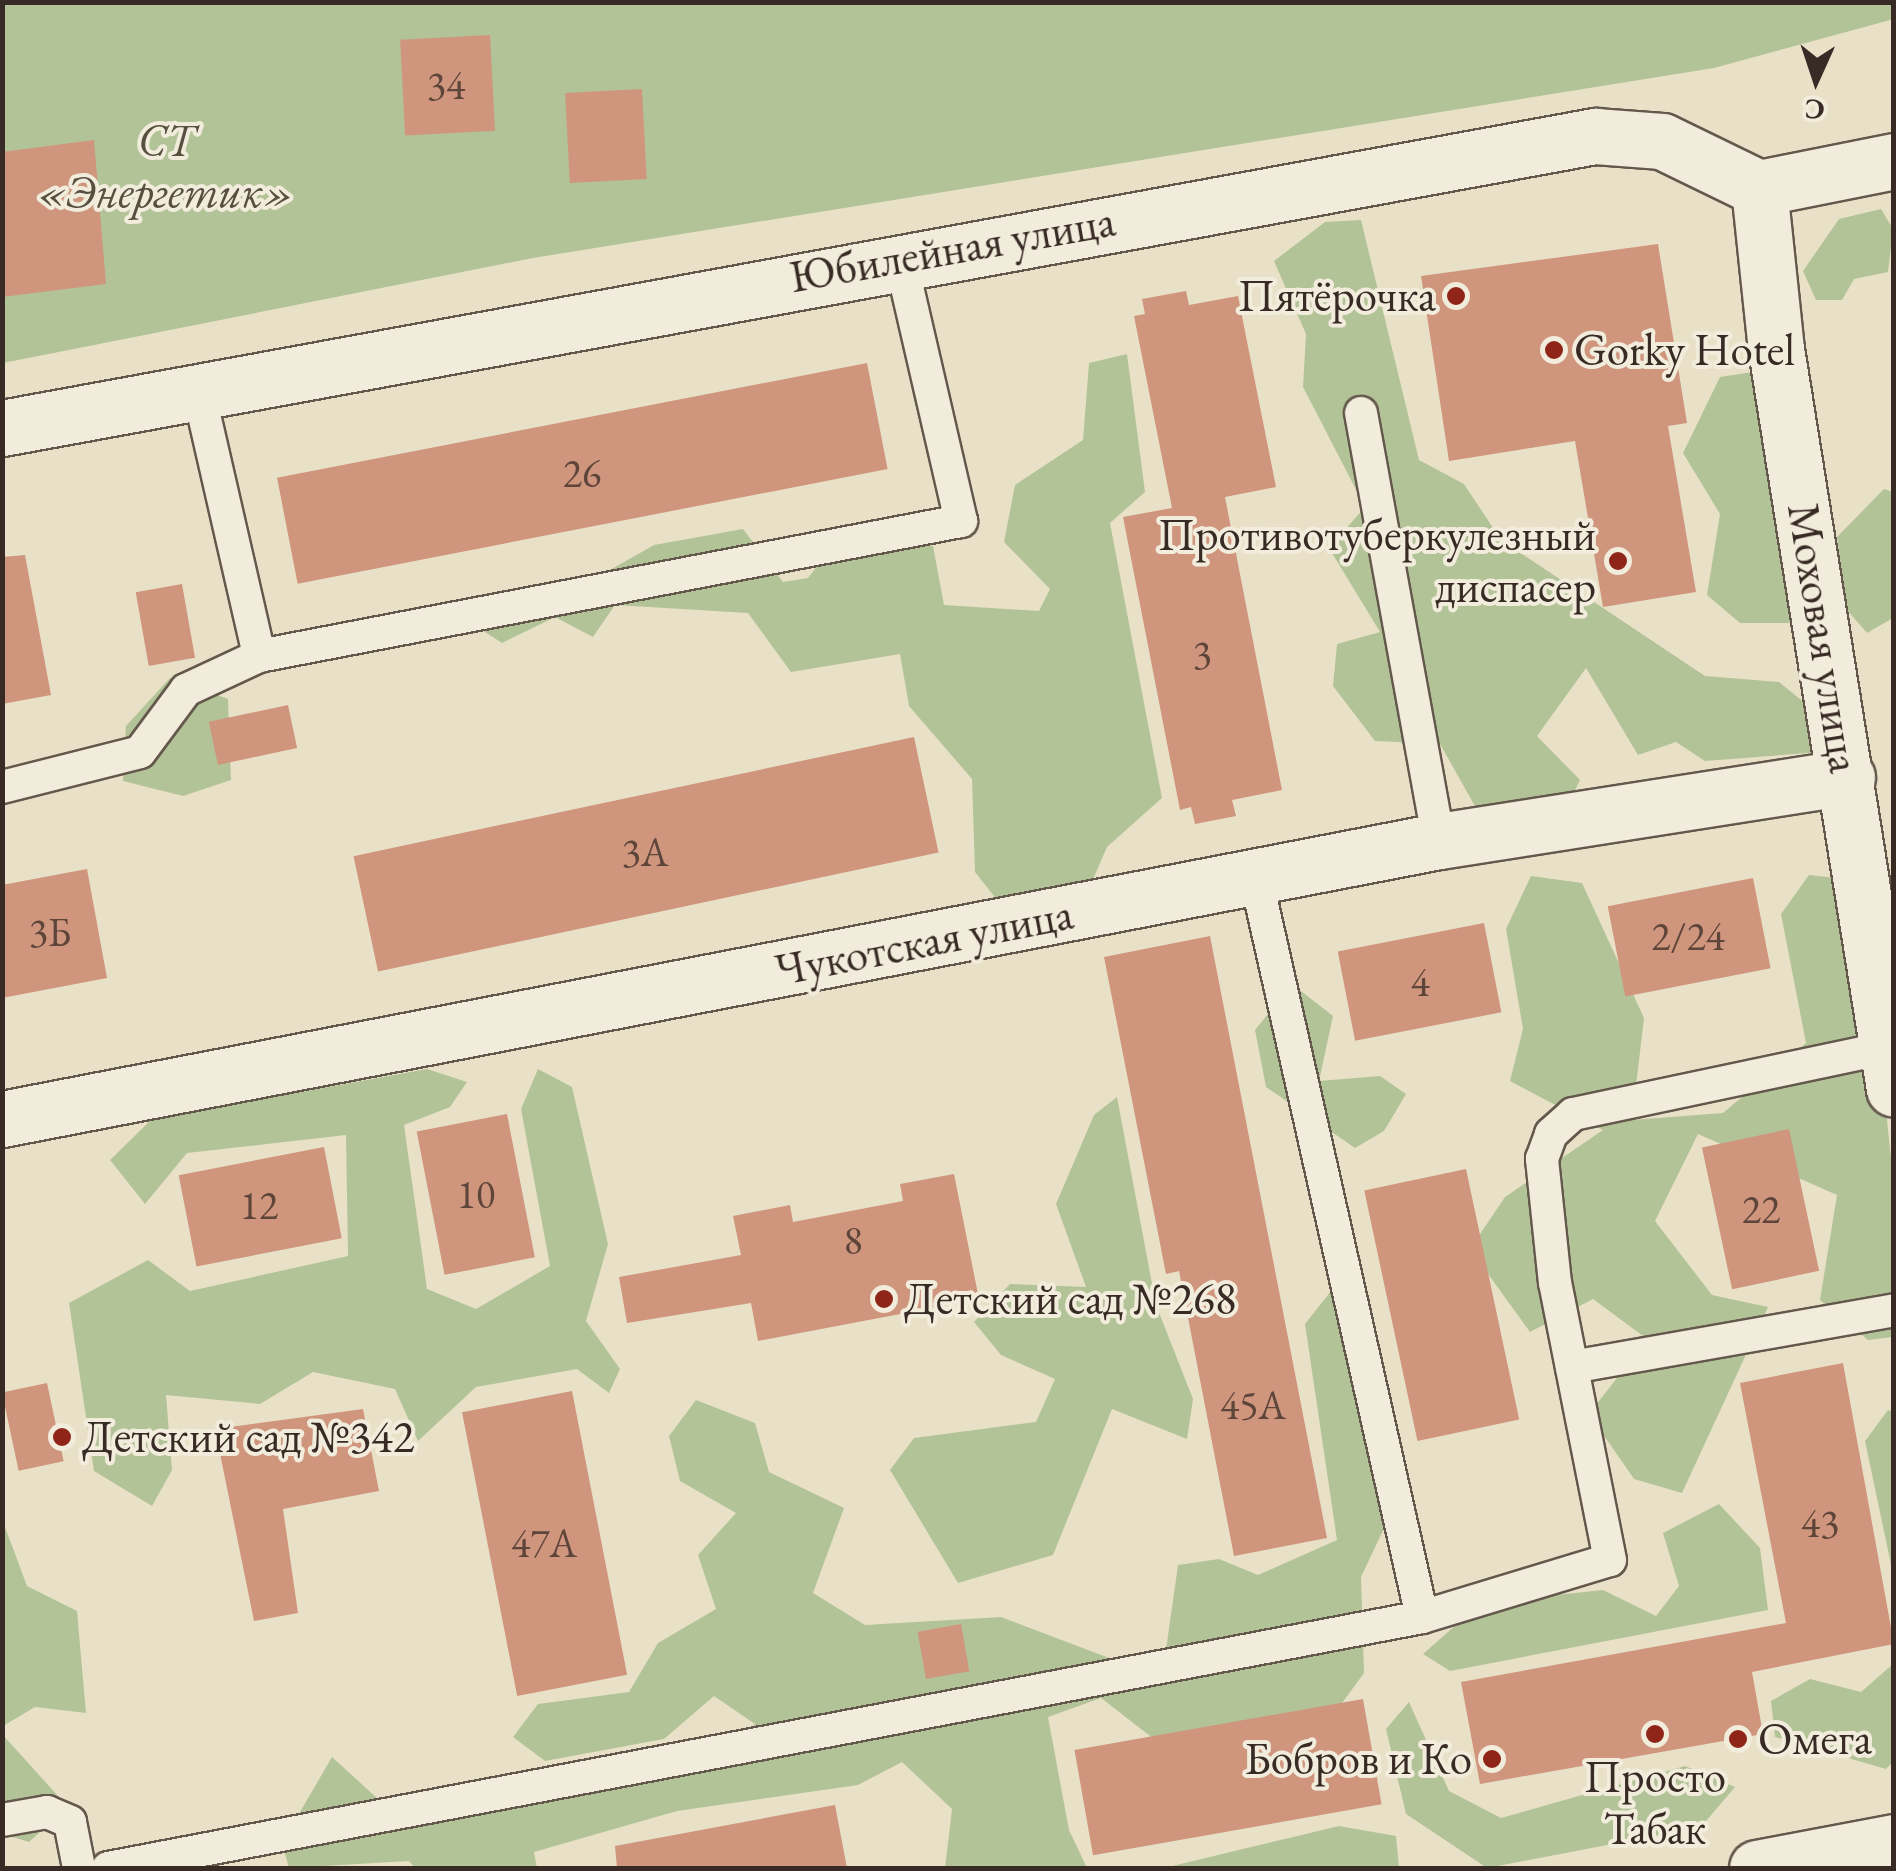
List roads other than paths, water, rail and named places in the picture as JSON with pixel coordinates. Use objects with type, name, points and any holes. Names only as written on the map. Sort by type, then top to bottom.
[{"type":"street","name":"Юбилейная улица","points":[[2,428],[900,256],[1595,136],[1662,141],[1760,188]]},
{"type":"street","points":[[1760,188],[1894,161]]},
{"type":"street","name":"Моховая улица","points":[[1760,188],[1776,349],[1848,777],[1890,1068]]},
{"type":"street","name":"Чукотская улица","points":[[2,1119],[1438,841],[1848,777]]},
{"type":"street","points":[[1757,1868],[1894,1842]]},
{"type":"lane","points":[[2,787],[140,752],[186,690],[260,656],[961,521],[900,256]]},
{"type":"lane","points":[[199,393],[260,656]]},
{"type":"lane","points":[[1361,413],[1438,841]]},
{"type":"lane","points":[[1256,878],[1422,1618]]},
{"type":"lane","points":[[108,1868],[1422,1618],[1610,1560],[1572,1367],[1542,1159],[1551,1134],[1573,1114],[1890,1068]]},
{"type":"lane","points":[[1572,1367],[1894,1310]]},
{"type":"lane","points":[[2,1820],[47,1812],[70,1822],[79,1868]]},
{"type":"place","name":"Пятёрочка","points":[[1456,296]]},
{"type":"place","name":"Gorky Hotel","points":[[1554,350]]},
{"type":"place","name":"Противотуберкулезный диспасер","points":[[1618,561]]},
{"type":"place","name":"Детский сад №268","points":[[884,1299]]},
{"type":"place","name":"Детский сад №342","points":[[62,1437]]},
{"type":"place","name":"Просто Табак","points":[[1655,1734]]},
{"type":"place","name":"Омега","points":[[1738,1739]]},
{"type":"place","name":"Бобров и Ко","points":[[1492,1759]]},
{"type":"park label","name":"СТ «Энергетик»","points":[[166,166]]}]
